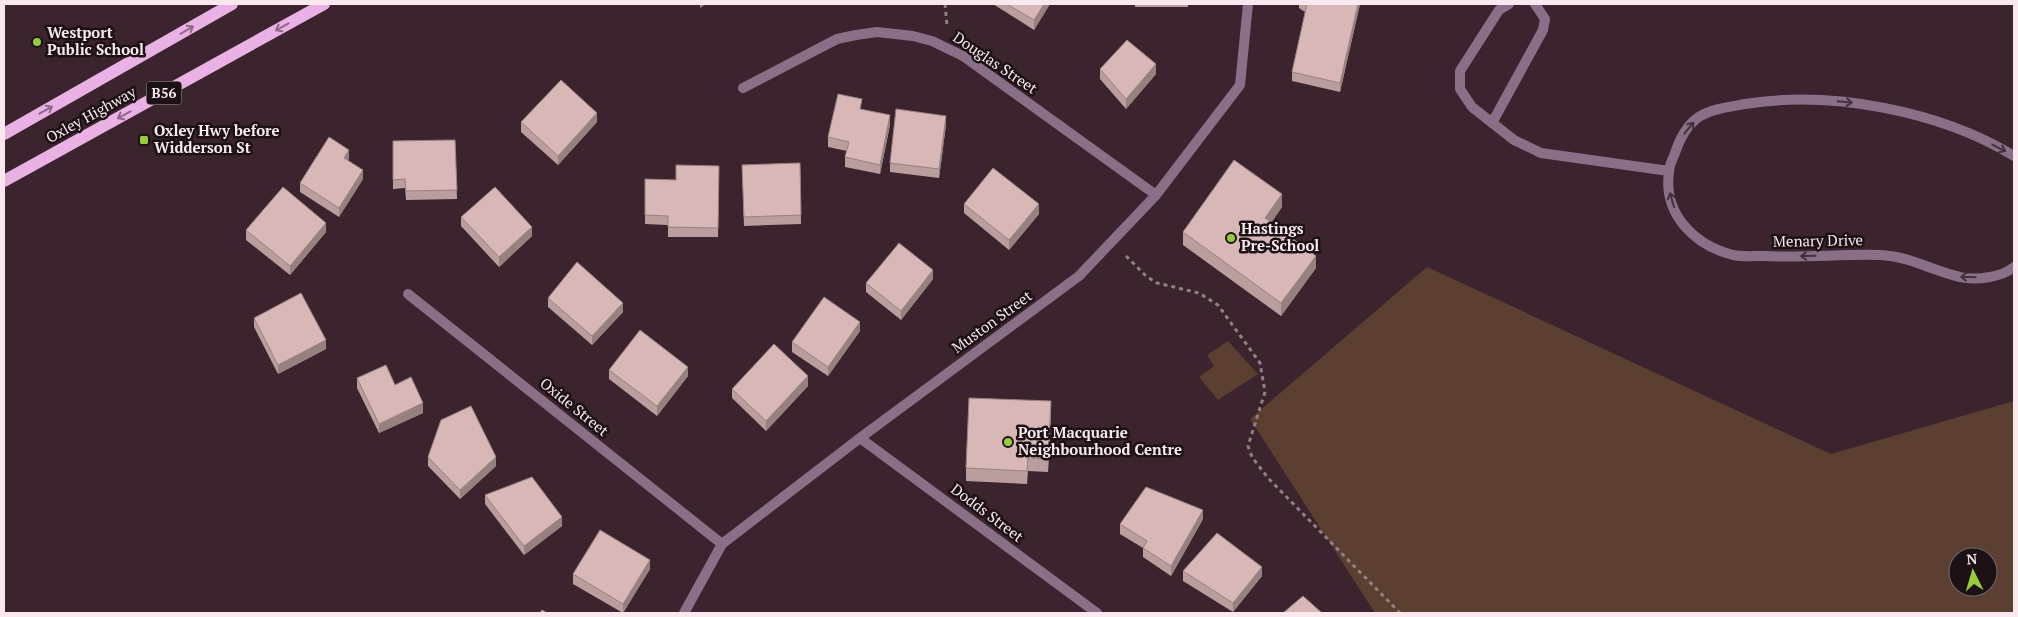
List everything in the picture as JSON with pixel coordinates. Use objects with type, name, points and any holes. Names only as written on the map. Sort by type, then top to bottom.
[{"type":"main road","name":"Oxley Highway","points":[[4,134],[232,4]]},
{"type":"main road","name":"Oxley Highway","points":[[4,181],[324,4]]},
{"type":"street","name":"Muston Street","points":[[684,613],[722,544],[860,438],[1079,276],[1156,195],[1240,85],[1248,4]]},
{"type":"street","points":[[1509,4],[1499,10],[1460,71],[1460,89],[1472,107],[1514,140],[1541,153],[1669,171]]},
{"type":"street","points":[[1492,123],[1543,30],[1545,19],[1535,4]]},
{"type":"street","name":"Douglas Street","points":[[743,88],[837,39],[877,32],[913,36],[932,41],[963,56],[1156,195]]},
{"type":"street","name":"Menary Drive","points":[[2014,156],[1970,133],[1919,116],[1846,101],[1766,101],[1721,108],[1696,119],[1680,140],[1669,171],[1670,196],[1678,219],[1698,241],[1733,255],[1772,257],[1881,255],[1905,258],[1962,278],[1988,277],[2014,267]]},
{"type":"street","name":"Oxide Street","points":[[408,294],[722,544]]},
{"type":"street","name":"Dodds Street","points":[[860,438],[1097,613]]},
{"type":"path","points":[[1112,242],[1146,276],[1156,283],[1199,293],[1218,305],[1260,363],[1265,392],[1248,446],[1252,457],[1268,478],[1400,613]]},
{"type":"shaded area","points":[[1427,267],[1831,454],[2014,401],[2014,613],[1375,613],[1250,419]]},
{"type":"shaded area","points":[[1228,341],[1258,374],[1218,400],[1199,377],[1214,366],[1207,355]]},
{"type":"building","points":[[1007,4],[1044,4],[1034,20]]},
{"type":"building","points":[[1307,4],[1358,4],[1340,83],[1292,72]]},
{"type":"building","points":[[1127,40],[1156,64],[1126,99],[1100,69]]},
{"type":"building","points":[[561,80],[597,113],[558,156],[521,122]]},
{"type":"building","points":[[838,94],[862,99],[860,109],[890,115],[880,165],[845,157],[849,142],[828,137]]},
{"type":"building","points":[[896,109],[946,116],[939,169],[890,163]]},
{"type":"building","points":[[329,137],[349,150],[344,158],[363,170],[339,208],[300,183]]},
{"type":"building","points":[[455,140],[457,190],[406,191],[405,179],[393,180],[393,141]]},
{"type":"building","name":"Hastings Pre-School","points":[[1234,160],[1282,194],[1265,218],[1316,256],[1281,303],[1183,232]]},
{"type":"building","points":[[800,163],[801,215],[744,217],[742,165]]},
{"type":"building","points":[[676,165],[719,166],[718,228],[668,227],[668,216],[645,215],[645,179],[676,180]]},
{"type":"building","points":[[993,168],[1039,204],[1009,240],[964,204]]},
{"type":"building","points":[[283,187],[326,223],[290,266],[246,230]]},
{"type":"building","points":[[495,187],[532,227],[499,257],[461,217]]},
{"type":"building","points":[[899,243],[933,270],[901,311],[866,283]]},
{"type":"building","points":[[577,262],[623,303],[592,336],[548,298]]},
{"type":"building","points":[[301,293],[326,340],[278,365],[254,318]]},
{"type":"building","points":[[824,297],[860,322],[828,367],[792,342]]},
{"type":"building","points":[[640,330],[688,367],[657,406],[609,370]]},
{"type":"building","points":[[774,344],[808,376],[766,421],[732,389]]},
{"type":"building","points":[[386,365],[395,385],[411,377],[423,403],[379,424],[357,378]]},
{"type":"building","name":"Port Macquarie Neighbourhood Centre","points":[[969,398],[1051,401],[1048,459],[1028,458],[1027,471],[966,468]]},
{"type":"building","points":[[471,406],[496,457],[460,490],[428,457],[441,420]]},
{"type":"building","points":[[532,477],[562,517],[524,546],[485,495]]},
{"type":"building","points":[[1146,487],[1203,510],[1171,566],[1143,548],[1147,541],[1120,524]]},
{"type":"building","points":[[600,530],[650,560],[623,604],[573,574]]},
{"type":"building","points":[[1217,533],[1262,567],[1233,603],[1183,571]]},
{"type":"building","points":[[1303,596],[1322,613],[1283,613]]},
{"type":"place","name":"Westport Public School","points":[[37,42]]},
{"type":"place","name":"Oxley Hwy before Widderson St","points":[[144,140]]},
{"type":"place","name":"Hastings Pre-School","points":[[1231,238]]},
{"type":"place","name":"Port Macquarie Neighbourhood Centre","points":[[1008,442]]}]
